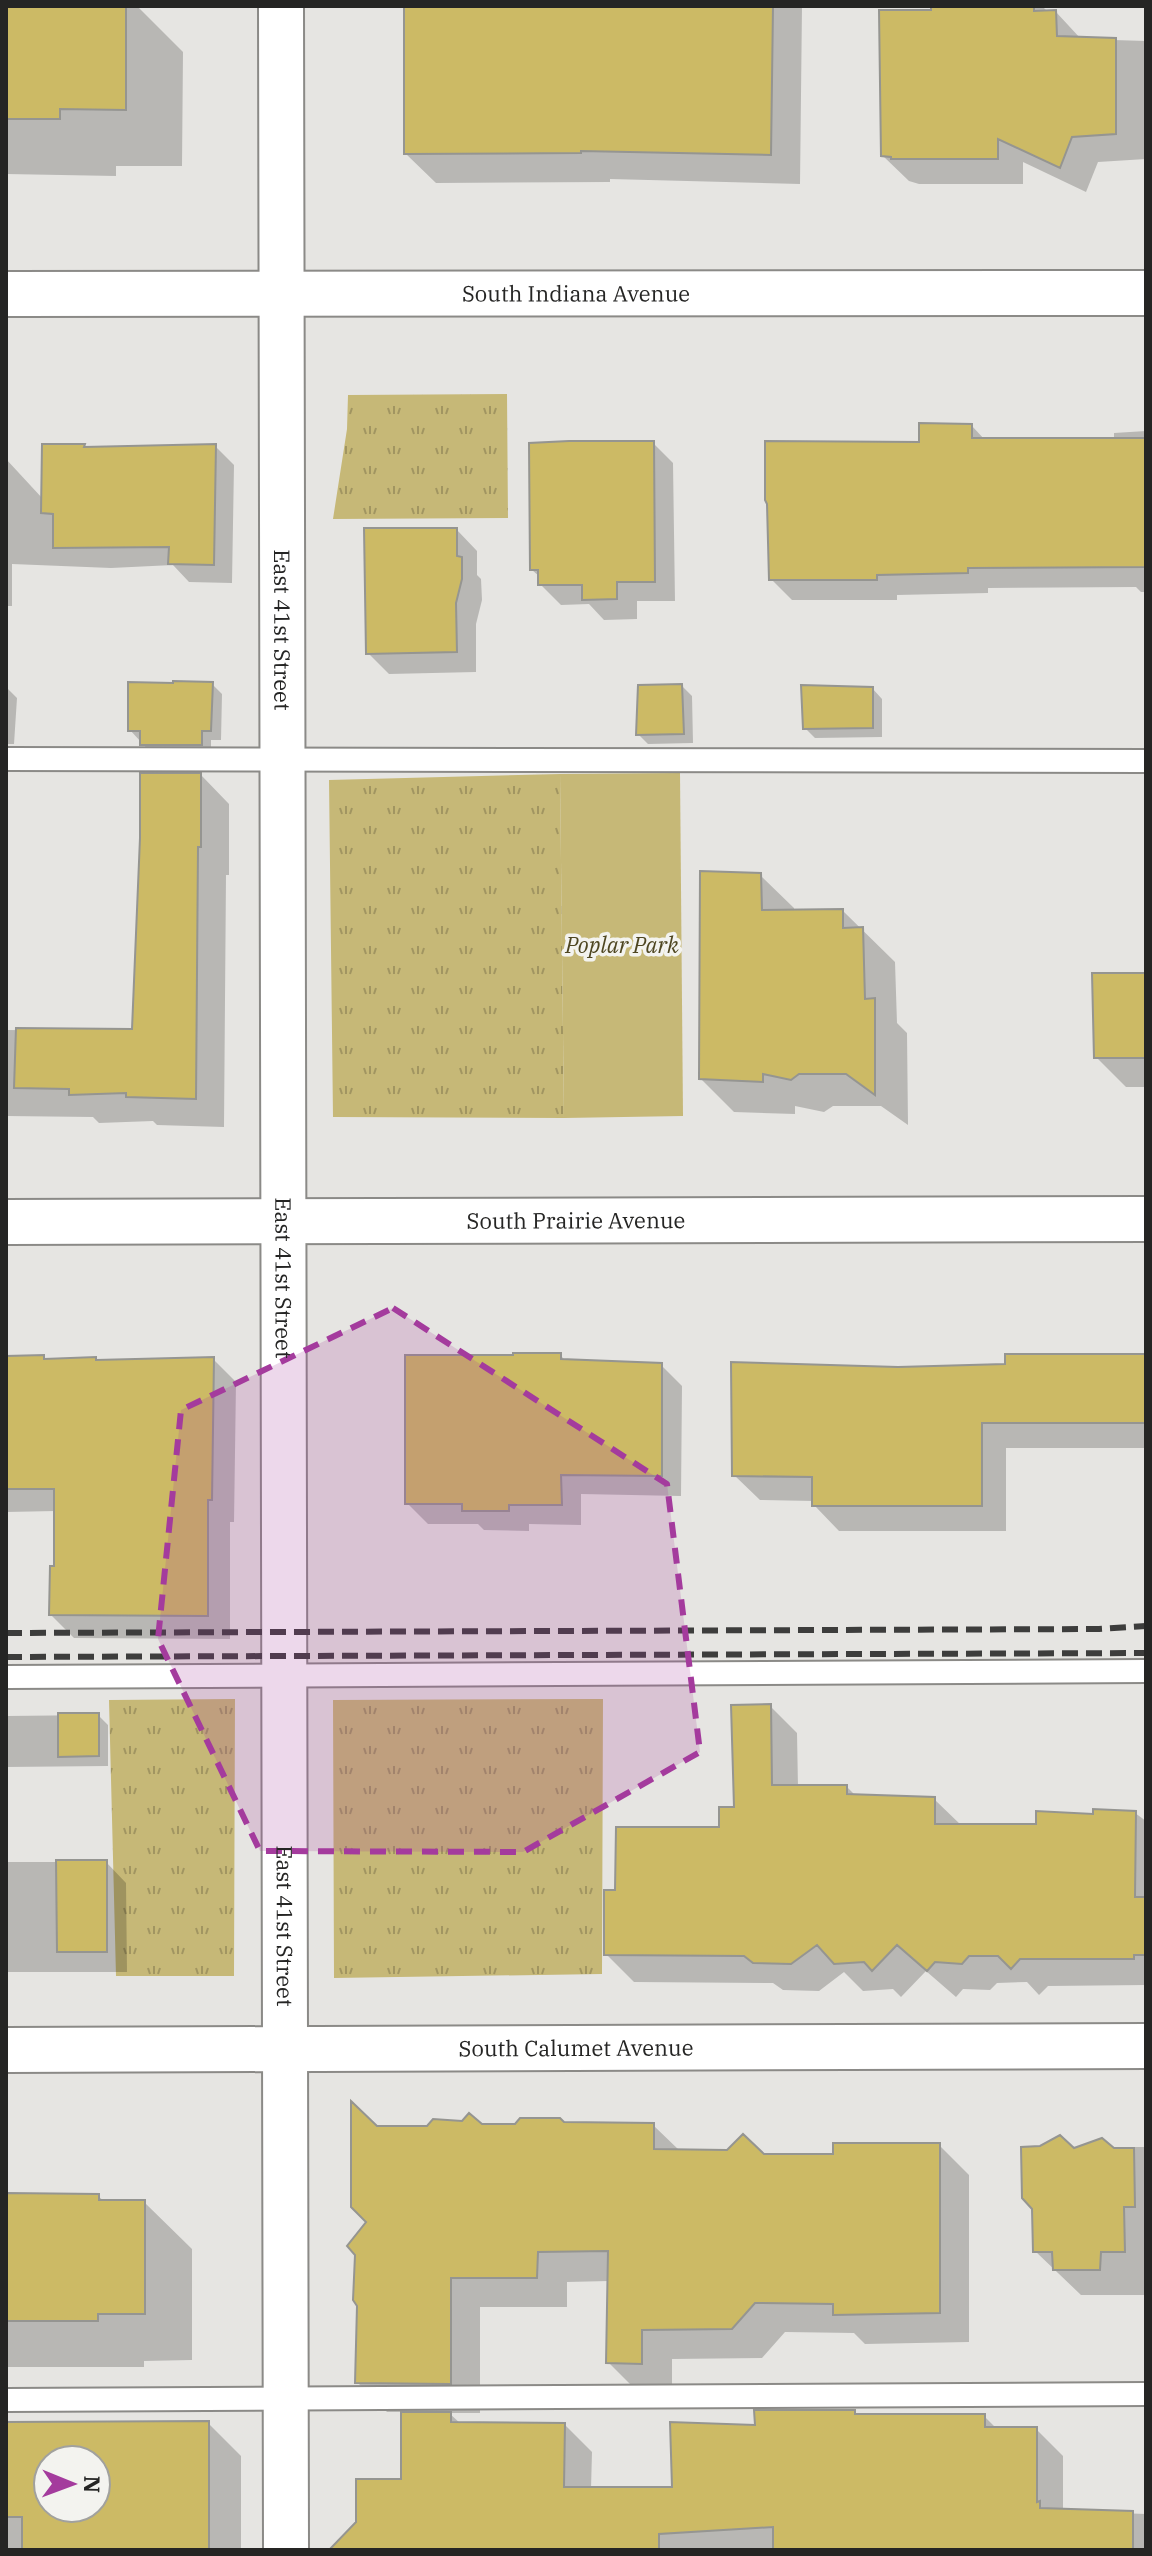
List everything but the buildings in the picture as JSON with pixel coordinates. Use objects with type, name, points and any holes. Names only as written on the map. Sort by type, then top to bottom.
[{"type":"street","name":"East 41st Street","points":[[281,6],[286,2550]]},
{"type":"street","name":"South Indiana Avenue","points":[[6,294],[1146,293]]},
{"type":"street","name":"South Prairie Avenue","points":[[6,1222],[1146,1219]]},
{"type":"street","name":"South Calumet Avenue","points":[[6,2050],[1146,2046]]},
{"type":"lane","points":[[6,759],[1146,761]]},
{"type":"lane","points":[[6,1677],[1146,1671]]},
{"type":"lane","points":[[6,2400],[1146,2394]]},
{"type":"highlighted area","points":[[393,1308],[667,1484],[700,1752],[523,1852],[260,1851],[158,1639],[181,1410]]},
{"type":"green space","points":[[507,394],[508,518],[333,519],[347,429],[348,395]]},
{"type":"green space","name":"Poplar Park","points":[[680,773],[683,1116],[564,1118],[560,774]]},
{"type":"green space","points":[[560,774],[564,1118],[333,1117],[329,780]]},
{"type":"green space","points":[[235,1699],[234,1976],[116,1976],[109,1700]]},
{"type":"green space","points":[[603,1699],[602,1974],[334,1978],[333,1700]]},
{"type":"railway","points":[[6,1633],[1099,1629],[1146,1626]]},
{"type":"railway","points":[[6,1657],[1146,1653]]}]
